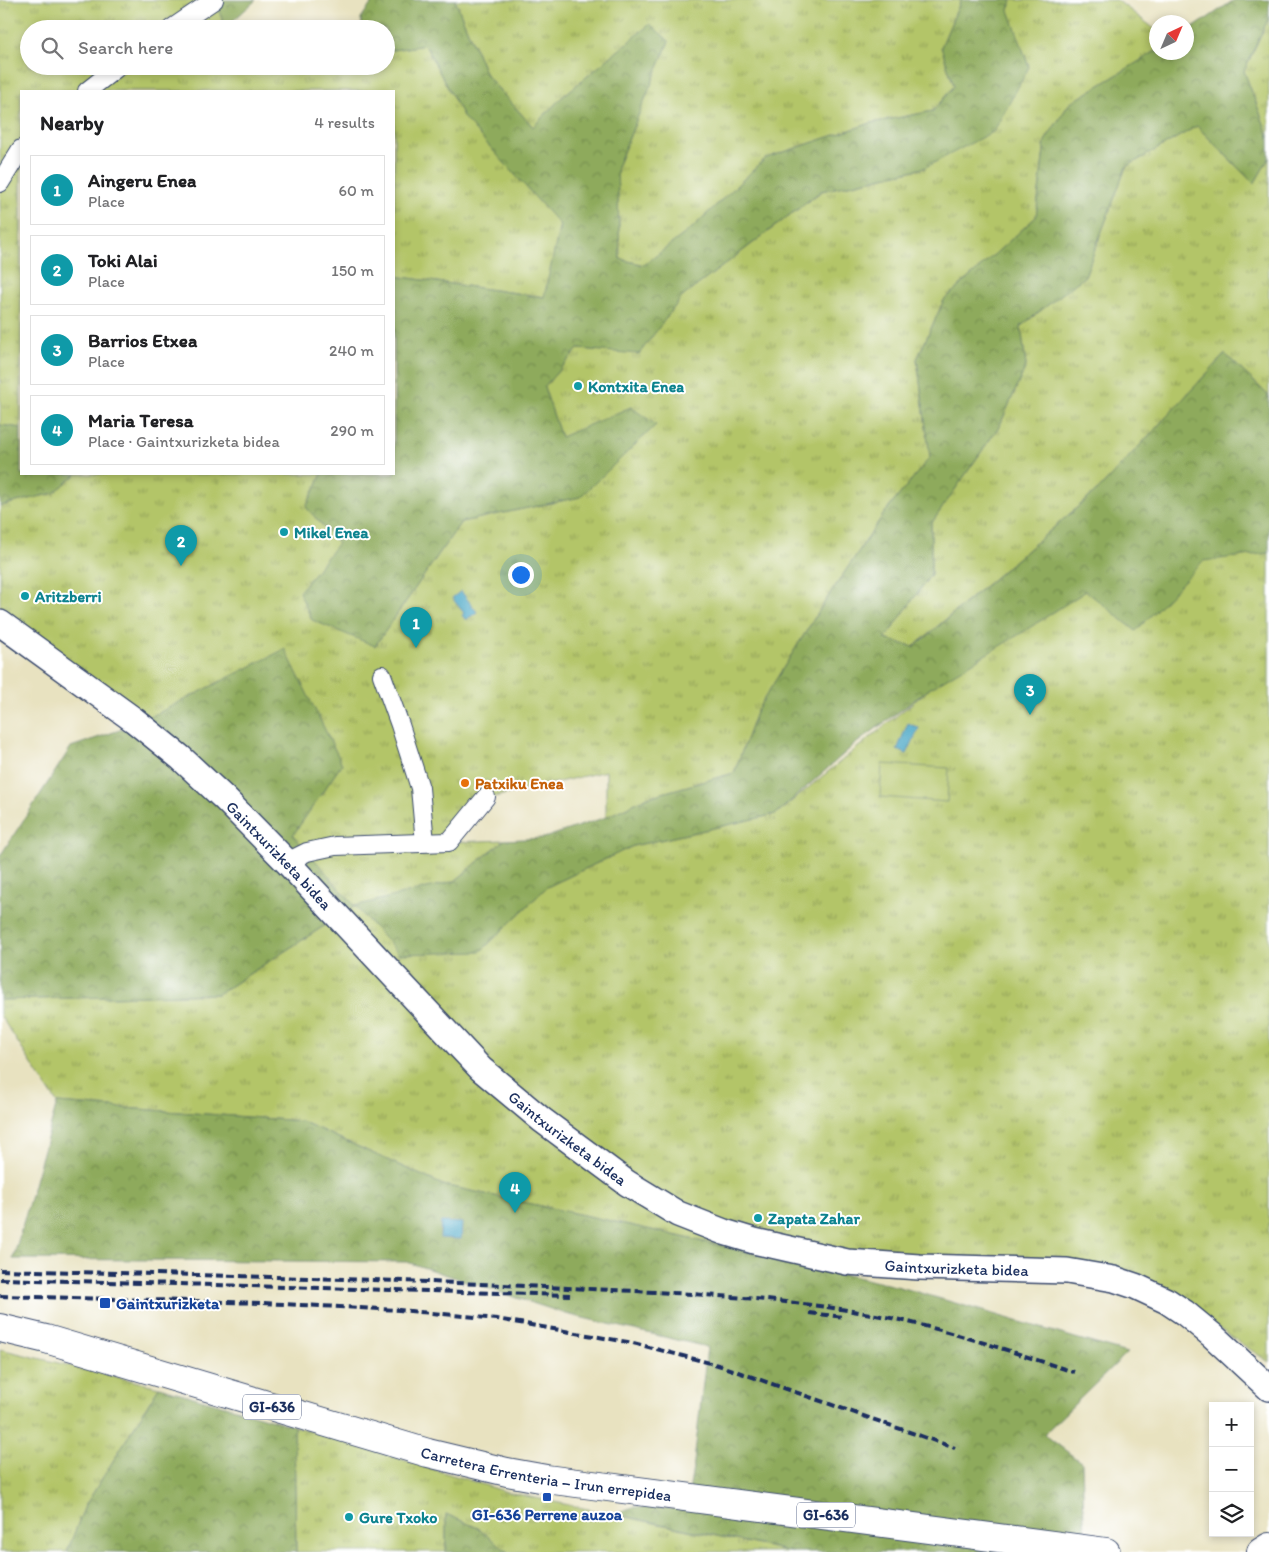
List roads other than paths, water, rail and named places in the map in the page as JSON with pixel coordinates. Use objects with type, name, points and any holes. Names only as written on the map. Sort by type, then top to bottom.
[{"type":"main road","name":"Gaintxurizketa bidea","points":[[0,623],[134,720],[181,758],[224,798],[287,862],[481,1069],[542,1120],[627,1183],[678,1214],[754,1242],[847,1262],[920,1267],[1067,1271],[1114,1279],[1136,1286],[1185,1313],[1269,1388]]},
{"type":"main road","name":"Carretera Errenteria – Irun errepidea","points":[[0,1328],[46,1339],[428,1453],[506,1472],[566,1482],[1106,1552]]},
{"type":"main road","points":[[1261,1552],[1269,1547]]},
{"type":"street","points":[[184,20],[214,0]]},
{"type":"street","points":[[88,90],[107,75]]},
{"type":"street","points":[[0,183],[20,151]]},
{"type":"street","points":[[382,675],[420,788],[426,843]]},
{"type":"street","points":[[287,862],[307,852],[335,846],[449,842],[486,797]]},
{"type":"water","points":[[461,591],[477,612],[467,619],[462,615],[464,613],[452,598]]},
{"type":"water","points":[[908,723],[919,728],[907,754],[897,750]]},
{"type":"water","points":[[441,1222],[462,1223],[461,1239],[440,1238]]},
{"type":"railway","points":[[0,1270],[409,1281],[711,1295],[835,1308],[901,1320],[976,1340],[1074,1372]]},
{"type":"railway","points":[[0,1279],[570,1295]]},
{"type":"railway","points":[[0,1296],[263,1303],[399,1310],[497,1319],[633,1343],[718,1365],[955,1448]]},
{"type":"railway","points":[[809,1313],[844,1317]]},
{"type":"place","name":"Kontxita Enea","points":[[578,386]]},
{"type":"place","name":"Mikel Enea","points":[[284,532]]},
{"type":"place","name":"Toki Alai","points":[[181,566]]},
{"type":"place","name":"Aritzberri","points":[[25,596]]},
{"type":"place","name":"Aingeru Enea","points":[[416,648]]},
{"type":"place","name":"Barrios Etxea","points":[[1030,715]]},
{"type":"place","name":"Patxiku Enea","points":[[465,783]]},
{"type":"place","name":"Maria Teresa","points":[[515,1213]]},
{"type":"place","name":"Zapata Zahar","points":[[758,1218]]},
{"type":"place","name":"Gaintxurizketa","points":[[105,1303]]},
{"type":"place","name":"GI-636 Perrene auzoa","points":[[547,1497]]},
{"type":"place","name":"Gure Txoko","points":[[349,1517]]}]
